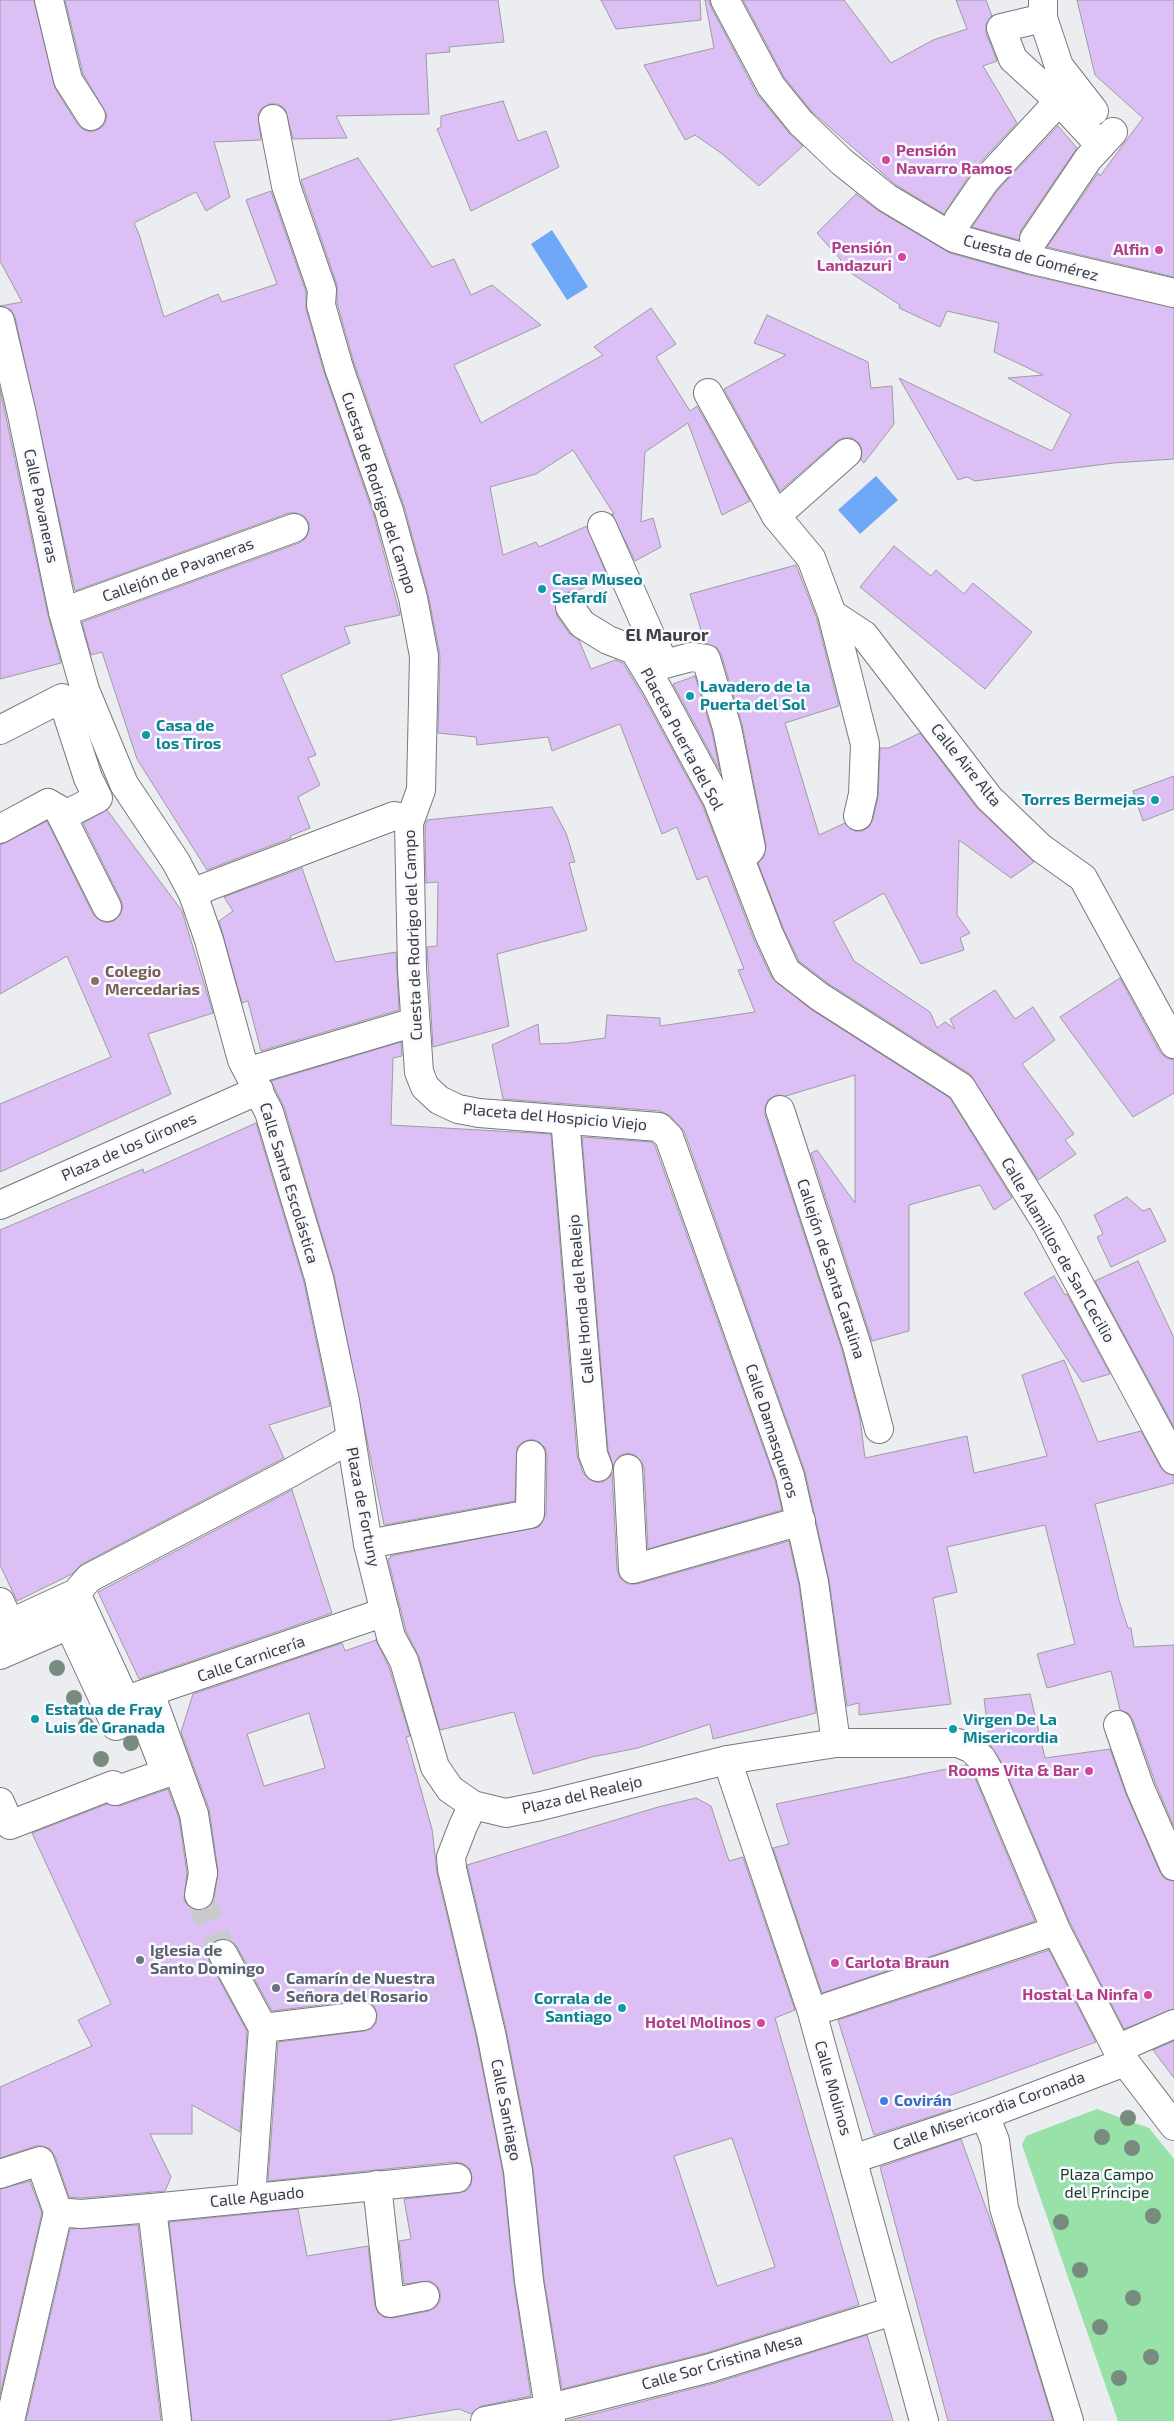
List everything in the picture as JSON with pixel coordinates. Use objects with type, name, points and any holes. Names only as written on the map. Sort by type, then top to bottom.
[{"type":"street","points":[[49,0],[68,80],[91,116]]},
{"type":"street","name":"Cuesta de Gomérez","points":[[724,0],[772,86],[802,123],[842,162],[887,198],[954,238],[1028,259],[1174,293]]},
{"type":"street","points":[[1034,239],[1106,139],[1059,101],[1013,58],[1001,28],[1043,9],[1059,66],[1094,111]]},
{"type":"street","points":[[958,220],[985,181],[1059,101]]},
{"type":"street","name":"Cuesta de Rodrigo del Campo","points":[[273,119],[286,186],[322,290],[321,305],[339,368],[388,511],[413,598],[424,656],[422,790],[410,819],[417,1055]]},
{"type":"street","name":"Calle Pavaneras","points":[[0,321],[21,410],[63,612],[84,690],[124,784]]},
{"type":"street","points":[[708,393],[776,516],[811,558],[832,614],[865,744],[863,794],[858,816]]},
{"type":"street","points":[[776,516],[847,453]]},
{"type":"street","name":"Placeta Puerta del Sol","points":[[602,526],[665,664],[691,657],[706,659],[726,728],[751,848],[742,863]]},
{"type":"street","name":"Callejón de Pavaneras","points":[[63,612],[294,528]]},
{"type":"street","name":"Placeta Puerta del Sol","points":[[570,607],[582,624],[608,640],[634,650],[657,688],[717,799],[742,863]]},
{"type":"street","name":"Calle Aire Alta","points":[[832,614],[864,635],[989,798],[1041,848],[1083,878],[1174,1044]]},
{"type":"street","points":[[0,730],[62,698],[88,778],[98,798],[67,814],[48,803],[0,829]]},
{"type":"street","name":"Calle Santa Escolástica","points":[[124,784],[176,862],[193,894],[209,940],[242,1060],[260,1079],[319,1278],[346,1401]]},
{"type":"street","points":[[58,809],[106,907]]},
{"type":"street","points":[[193,894],[394,816],[410,819]]},
{"type":"street","name":"Calle Alamillos de San Cecilio","points":[[742,863],[769,934],[786,971],[820,997],[919,1062],[961,1087],[1047,1224],[1174,1460]]},
{"type":"street","name":"Plaza de los Girones","points":[[0,1205],[260,1079],[415,1022]]},
{"type":"street","name":"Placeta del Hospicio Viejo","points":[[417,1055],[418,1072],[425,1087],[439,1100],[458,1109],[479,1113],[659,1127],[664,1130]]},
{"type":"street","name":"Callejón de Santa Catalina","points":[[780,1110],[857,1346],[879,1429]]},
{"type":"street","name":"Calle Honda del Realejo","points":[[566,1130],[593,1454],[598,1467]]},
{"type":"street","name":"Calle Damasqueros","points":[[664,1130],[669,1137],[790,1476],[814,1582],[836,1743]]},
{"type":"street","name":"Plaza de Fortuny","points":[[346,1401],[350,1439],[368,1544],[386,1612]]},
{"type":"street","points":[[3,1618],[76,1593],[89,1578],[288,1474],[350,1439]]},
{"type":"street","points":[[368,1544],[530,1514],[531,1455]]},
{"type":"street","points":[[628,1469],[633,1569],[801,1521]]},
{"type":"street","name":"Calle Carnicería","points":[[76,1593],[122,1693],[132,1698],[386,1612]]},
{"type":"street","name":"Plaza del Realejo","points":[[386,1612],[391,1637],[404,1661],[436,1767],[450,1789],[473,1805],[506,1813],[727,1760],[836,1743],[958,1744],[972,1749],[982,1759],[989,1772],[1056,1930],[1121,2056]]},
{"type":"street","points":[[0,1654],[68,1625],[116,1726],[144,1717],[166,1773],[115,1791],[113,1785],[10,1825],[0,1802]]},
{"type":"street","points":[[150,1693],[194,1814],[201,1884]]},
{"type":"street","points":[[1118,1725],[1140,1788],[1174,1866]]},
{"type":"street","name":"Calle Molinos","points":[[727,1760],[812,2012],[924,2421]]},
{"type":"street","name":"Calle Santiago","points":[[473,1805],[451,1858],[452,1870],[491,2033],[518,2171],[528,2281],[550,2414]]},
{"type":"street","points":[[828,2007],[1049,1933]]},
{"type":"street","points":[[224,1954],[263,2028],[251,2198]]},
{"type":"street","points":[[263,2028],[362,2016]]},
{"type":"street","name":"Calle Misericordia Coronada","points":[[853,2159],[985,2114],[1121,2056],[1174,2024]]},
{"type":"street","points":[[1121,2056],[1174,2126]]},
{"type":"street","points":[[985,2114],[994,2141],[1004,2208],[1069,2421]]},
{"type":"street","points":[[0,2174],[40,2161],[58,2212],[10,2421]]},
{"type":"street","name":"Calle Aguado","points":[[58,2212],[80,2214],[152,2208],[457,2178]]},
{"type":"street","points":[[377,2185],[390,2303],[425,2296]]},
{"type":"street","points":[[152,2208],[177,2421]]},
{"type":"street","name":"Calle Sor Cristina Mesa","points":[[485,2421],[550,2414],[710,2368],[893,2311]]},
{"type":"green space","name":"Plaza Campo del Príncipe","points":[[1097,2109],[1149,2128],[1174,2159],[1174,2421],[1118,2421],[1022,2145],[1026,2136]]},
{"type":"water","points":[[552,230],[588,287],[567,300],[531,244]]},
{"type":"water","points":[[876,476],[898,500],[860,534],[838,510]]},
{"type":"building","points":[[0,0],[34,0],[55,88],[78,125],[84,130],[91,132],[105,124],[107,115],[83,74],[65,0],[498,0],[504,42],[449,47],[450,52],[426,54],[429,114],[336,116],[347,138],[293,139],[285,109],[278,104],[270,104],[262,108],[258,114],[261,140],[214,142],[230,197],[206,211],[196,192],[134,223],[164,317],[218,294],[222,302],[277,284],[246,200],[271,191],[306,292],[306,309],[324,372],[374,516],[400,615],[344,627],[350,643],[281,675],[316,755],[308,758],[320,785],[298,797],[310,828],[290,836],[291,838],[207,870],[137,759],[102,652],[91,655],[82,622],[299,543],[306,538],[309,523],[304,516],[289,513],[75,591],[15,317],[11,310],[0,306],[22,302],[0,261]]},
{"type":"building","points":[[601,0],[700,0],[701,20],[616,29]]},
{"type":"building","points":[[705,0],[709,0],[757,94],[789,133],[803,146],[759,186],[721,153],[695,135],[685,140],[644,65],[714,48]]},
{"type":"building","points":[[743,0],[844,0],[891,63],[933,40],[967,29],[956,0],[986,0],[992,16],[986,24],[986,33],[997,61],[983,66],[1017,123],[973,170],[944,214],[896,185],[812,112],[784,77]]},
{"type":"building","points":[[1077,0],[1174,0],[1174,277],[1047,247],[1098,173],[1100,176],[1143,118],[1095,75]]},
{"type":"building","points":[[503,101],[518,141],[546,131],[559,167],[471,211],[437,129],[441,127],[441,116]]},
{"type":"building","points":[[1058,126],[1077,148],[1021,230],[1019,240],[972,227],[997,191]]},
{"type":"building","points":[[358,158],[432,267],[454,259],[471,295],[492,285],[541,325],[454,365],[481,423],[603,355],[594,347],[651,308],[676,344],[656,357],[690,411],[697,406],[750,501],[722,515],[688,423],[645,452],[641,522],[653,518],[661,547],[635,561],[612,514],[614,514],[573,450],[536,474],[490,487],[503,555],[536,542],[539,547],[587,526],[607,576],[575,592],[561,595],[555,603],[557,616],[569,633],[579,640],[591,669],[615,660],[623,663],[643,696],[703,806],[754,940],[772,978],[812,1010],[950,1098],[1012,1198],[994,1210],[980,1185],[909,1205],[909,1331],[872,1341],[811,1153],[817,1150],[855,1203],[855,1075],[786,1096],[776,1095],[768,1100],[765,1107],[765,1115],[842,1350],[860,1418],[865,1458],[967,1436],[974,1473],[1047,1456],[1022,1375],[1064,1360],[1098,1442],[1141,1431],[1161,1468],[1166,1473],[1174,1476],[1174,1483],[1095,1504],[1119,1600],[1128,1628],[1131,1628],[1134,1647],[1174,1645],[1174,1827],[1155,1782],[1133,1720],[1128,1713],[1120,1710],[1111,1671],[1047,1688],[1037,1654],[1075,1644],[1045,1525],[947,1547],[957,1592],[933,1598],[951,1704],[859,1715],[859,1703],[847,1706],[829,1580],[805,1472],[684,1131],[670,1116],[660,1111],[503,1099],[492,1045],[538,1024],[540,1044],[567,1043],[605,1038],[607,1015],[660,1018],[660,1026],[755,1012],[738,970],[744,969],[707,876],[697,880],[677,827],[662,834],[620,724],[552,751],[548,737],[477,745],[476,737],[438,733],[440,656],[428,594],[404,506],[354,363],[337,303],[337,285],[301,180]]},
{"type":"building","points":[[856,194],[879,211],[950,253],[1025,274],[1174,308],[1174,459],[1113,463],[975,481],[967,477],[958,480],[899,378],[1052,451],[1071,414],[1008,378],[1043,375],[994,352],[999,323],[947,311],[940,327],[899,308],[900,305],[837,264],[841,260],[817,233]]},
{"type":"building","points":[[767,315],[868,362],[871,388],[892,386],[894,424],[864,463],[861,460],[862,450],[859,443],[852,438],[843,438],[837,441],[780,491],[724,389],[786,355],[754,343]]},
{"type":"building","points":[[0,389],[48,615],[61,663],[0,679]]},
{"type":"building","points":[[894,546],[931,576],[936,570],[964,594],[973,583],[1032,632],[985,689],[860,587]]},
{"type":"building","points":[[796,565],[817,619],[839,706],[785,723],[819,835],[845,823],[855,831],[862,831],[869,827],[873,819],[878,797],[880,748],[889,748],[920,733],[977,808],[1034,862],[1011,878],[959,840],[957,915],[970,933],[960,938],[964,950],[921,964],[884,893],[833,922],[854,961],[930,1012],[937,1028],[945,1022],[955,1029],[950,1019],[995,990],[1015,1019],[1033,1007],[1055,1040],[1022,1064],[1074,1134],[1065,1140],[1076,1154],[1038,1180],[970,1074],[829,984],[799,961],[783,928],[758,863],[764,857],[766,845],[742,724],[721,654],[716,647],[705,643],[690,594]]},
{"type":"building","points":[[695,676],[712,732],[720,771],[673,684]]},
{"type":"building","name":"Torres Bermejas","points":[[1174,776],[1174,809],[1143,821],[1133,791]]},
{"type":"building","points":[[552,807],[566,833],[575,862],[569,863],[587,930],[497,954],[509,1026],[433,1047],[427,947],[437,946],[438,882],[426,883],[425,826],[427,820]]},
{"type":"building","name":"Colegio Mercedarias","points":[[107,810],[182,911],[213,1013],[148,1034],[171,1094],[0,1172],[0,1104],[111,1057],[67,956],[0,994],[0,845],[47,821],[93,914],[99,920],[107,923],[114,921],[120,915],[123,907],[121,900],[83,823]]},
{"type":"building","points":[[302,868],[335,962],[396,952],[399,1010],[261,1051],[248,1001],[242,1003],[219,921],[233,911],[224,897]]},
{"type":"building","points":[[1120,978],[1160,1052],[1166,1058],[1174,1060],[1174,1093],[1133,1117],[1060,1017]]},
{"type":"building","points":[[401,1042],[402,1056],[393,1058],[391,1125],[551,1134],[577,1455],[583,1473],[595,1482],[603,1482],[610,1477],[612,1472],[617,1570],[620,1578],[628,1584],[637,1584],[789,1541],[799,1585],[816,1713],[713,1739],[710,1724],[638,1748],[592,1757],[533,1774],[514,1712],[440,1730],[419,1657],[406,1631],[388,1559],[391,1558],[390,1556],[539,1527],[546,1514],[547,1455],[545,1448],[539,1442],[532,1439],[523,1442],[517,1447],[515,1501],[384,1525],[334,1275],[284,1107],[271,1081]]},
{"type":"building","points":[[256,1123],[304,1282],[330,1406],[269,1425],[284,1458],[82,1564],[72,1574],[17,1601],[0,1565],[0,1230],[143,1169],[144,1173]]},
{"type":"building","points":[[582,1137],[652,1142],[655,1146],[775,1480],[782,1510],[648,1549],[644,1468],[641,1461],[635,1455],[627,1453],[619,1456],[613,1466],[608,1450]]},
{"type":"building","points":[[1127,1197],[1143,1211],[1150,1208],[1166,1241],[1111,1267],[1097,1237],[1103,1234],[1094,1215]]},
{"type":"building","points":[[1138,1261],[1174,1338],[1174,1427],[1095,1281]]},
{"type":"building","points":[[1054,1276],[1065,1295],[1067,1294],[1110,1374],[1082,1382],[1024,1293]]},
{"type":"building","points":[[292,1490],[332,1613],[139,1679],[98,1592]]},
{"type":"building","points":[[376,1640],[389,1667],[410,1736],[406,1737],[432,1829],[437,1873],[476,2036],[503,2173],[514,2283],[531,2396],[482,2406],[471,2414],[459,2409],[386,2421],[192,2421],[169,2222],[298,2209],[307,2256],[368,2246],[375,2305],[378,2313],[384,2317],[393,2318],[429,2311],[436,2307],[440,2301],[440,2292],[437,2286],[430,2281],[404,2284],[399,2241],[411,2239],[404,2199],[466,2191],[471,2185],[472,2176],[470,2169],[464,2164],[455,2162],[268,2181],[278,2042],[364,2031],[371,2029],[376,2023],[377,2014],[374,2006],[369,2002],[361,2000],[272,2011],[237,1947],[232,1941],[224,1938],[215,1941],[209,1946],[207,1954],[247,2031],[240,2132],[192,2105],[192,2134],[150,2134],[171,2177],[165,2191],[81,2198],[69,2197],[55,2156],[50,2149],[36,2146],[0,2158],[0,2087],[92,2046],[78,2020],[111,2004],[32,1833],[107,1804],[120,1806],[168,1789],[179,1818],[187,1873],[184,1900],[189,1907],[196,1910],[205,1909],[211,1905],[214,1898],[218,1871],[209,1809],[181,1732],[193,1694],[342,1643],[345,1651]],"holes":[[[309,1713],[325,1768],[264,1786],[247,1734]]]},
{"type":"building","points":[[1030,1694],[1045,1758],[1110,1749],[1126,1794],[1160,1872],[1165,1879],[1174,1881],[1174,2009],[1124,2029],[1070,1923],[1003,1765],[990,1745],[984,1699]]},
{"type":"building","points":[[966,1765],[975,1778],[1035,1921],[822,1993],[773,1848],[789,1844],[776,1804]]},
{"type":"building","points":[[696,1798],[711,1806],[729,1861],[743,1857],[795,2010],[775,2018],[859,2305],[706,2353],[562,2389],[544,2279],[533,2168],[506,2029],[467,1865],[658,1807]],"holes":[[[732,2138],[775,2267],[717,2286],[674,2156]]]},
{"type":"building","points":[[1049,1950],[1096,2042],[946,2097],[951,2110],[874,2135],[838,2020]]},
{"type":"building","points":[[1174,2041],[1174,2078],[1153,2050]]},
{"type":"building","points":[[961,2139],[999,2244],[1053,2421],[948,2421],[880,2167]]},
{"type":"building","points":[[30,2181],[42,2213],[0,2395],[0,2189]]},
{"type":"building","points":[[138,2225],[161,2421],[26,2421],[70,2229]]},
{"type":"building","points":[[867,2335],[893,2421],[566,2421],[715,2383]]},
{"type":"tunnel","points":[[199,1895],[223,1954]]},
{"type":"place","name":"Pensión Navarro Ramos","points":[[886,160]]},
{"type":"place","name":"Alfin","points":[[1159,250]]},
{"type":"place","name":"Pensión Landazuri","points":[[902,257]]},
{"type":"place","name":"Casa Museo Sefardí","points":[[542,589]]},
{"type":"place","name":"Lavadero de la Puerta del Sol","points":[[690,696]]},
{"type":"place","name":"Casa de los Tiros","points":[[146,735]]},
{"type":"place","name":"Torres Bermejas","points":[[1155,800]]},
{"type":"place","name":"Colegio Mercedarias","points":[[95,981]]},
{"type":"place","name":"Estatua de Fray Luis de Granada","points":[[35,1719]]},
{"type":"place","name":"Virgen De La Misericordia","points":[[953,1729]]},
{"type":"place","name":"Rooms Vita & Bar","points":[[1089,1771]]},
{"type":"place","name":"Iglesia de Santo Domingo","points":[[140,1960]]},
{"type":"place","name":"Carlota Braun","points":[[835,1963]]},
{"type":"place","name":"Camarín de Nuestra Señora del Rosario","points":[[276,1988]]},
{"type":"place","name":"Hostal La Ninfa","points":[[1148,1995]]},
{"type":"place","name":"Corrala de Santiago","points":[[622,2008]]},
{"type":"place","name":"Hotel Molinos","points":[[761,2023]]},
{"type":"place","name":"Covirán","points":[[884,2101]]},
{"type":"district","name":"El Mauror","points":[[667,635]]}]
